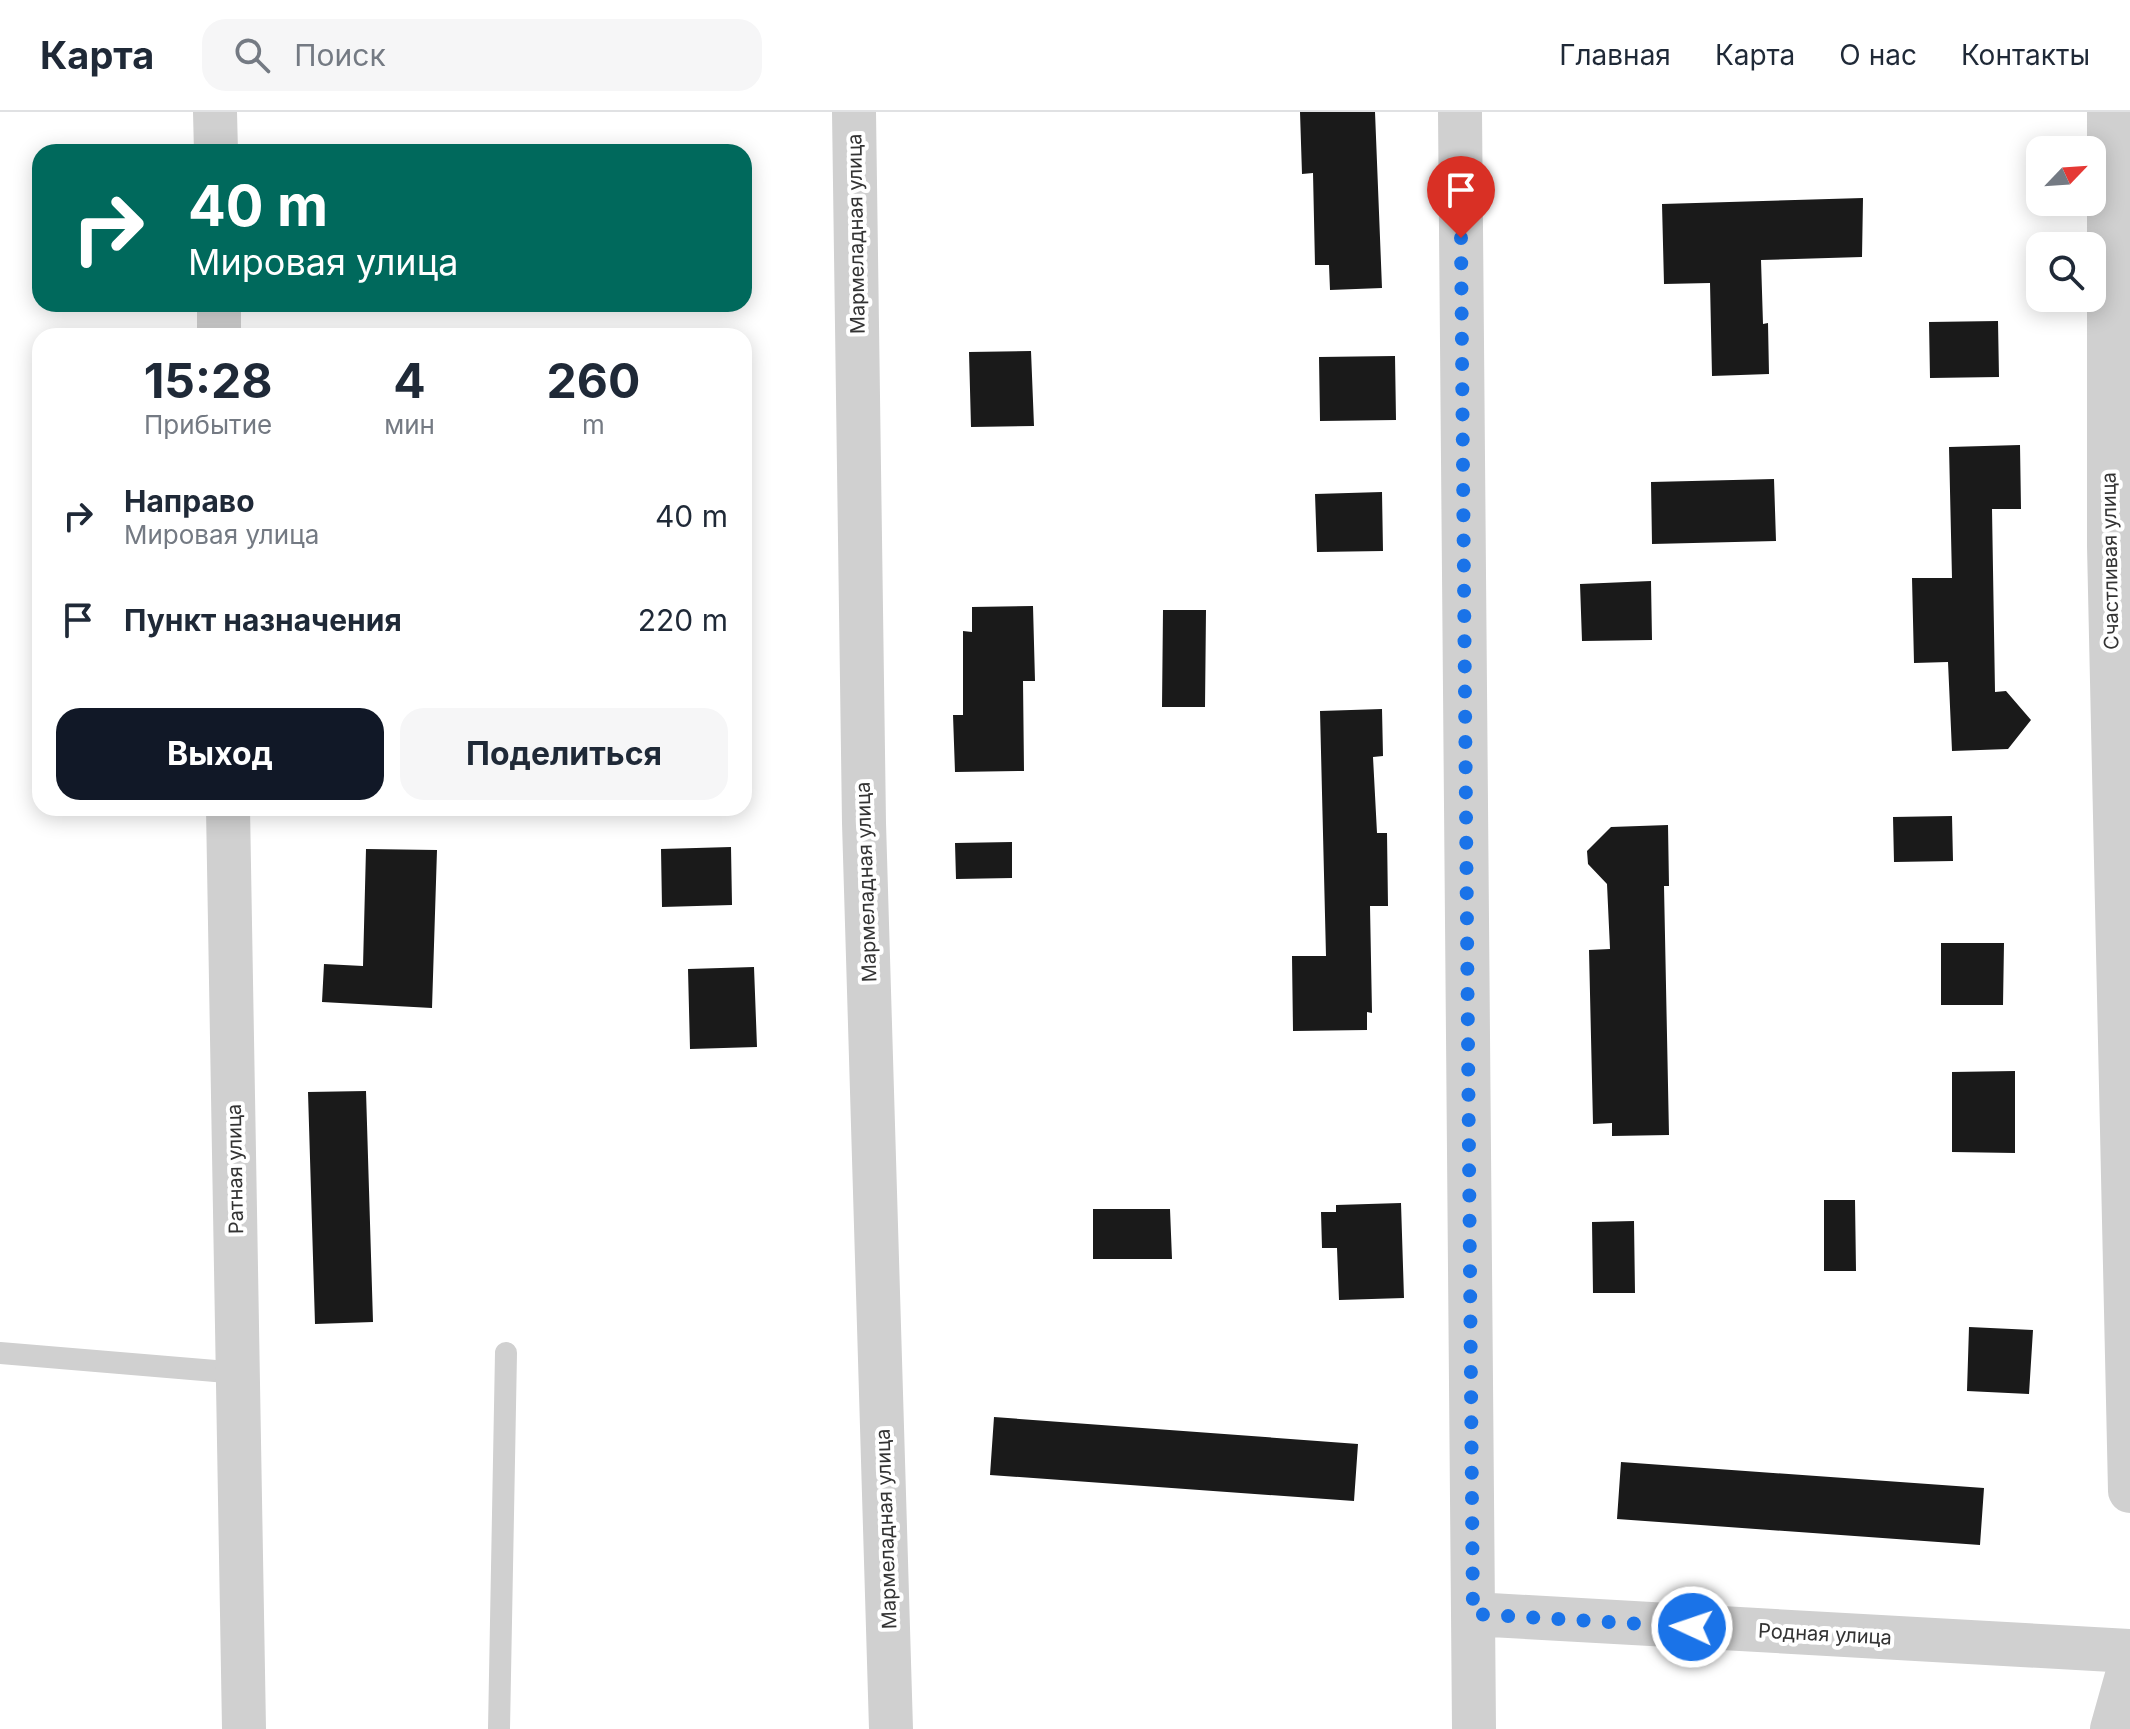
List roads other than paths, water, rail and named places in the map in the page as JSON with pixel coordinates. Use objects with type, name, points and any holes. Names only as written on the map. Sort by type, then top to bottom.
[{"type":"street","points":[[215,112],[216,144]]},
{"type":"street","name":"Мармеладная улица","points":[[854,112],[864,823],[891,1729]]},
{"type":"street","points":[[1460,112],[1474,1729]]},
{"type":"street","name":"Счастливая улица","points":[[2109,112],[2109,546],[2130,1491]]},
{"type":"street","name":"Ратная улица","points":[[228,816],[244,1729]]},
{"type":"street","name":"Родная улица","points":[[1473,1614],[2130,1651]]},
{"type":"street","points":[[2112,1729],[2130,1665]]},
{"type":"lane","points":[[0,1353],[239,1373]]},
{"type":"lane","points":[[499,1729],[506,1353]]}]
